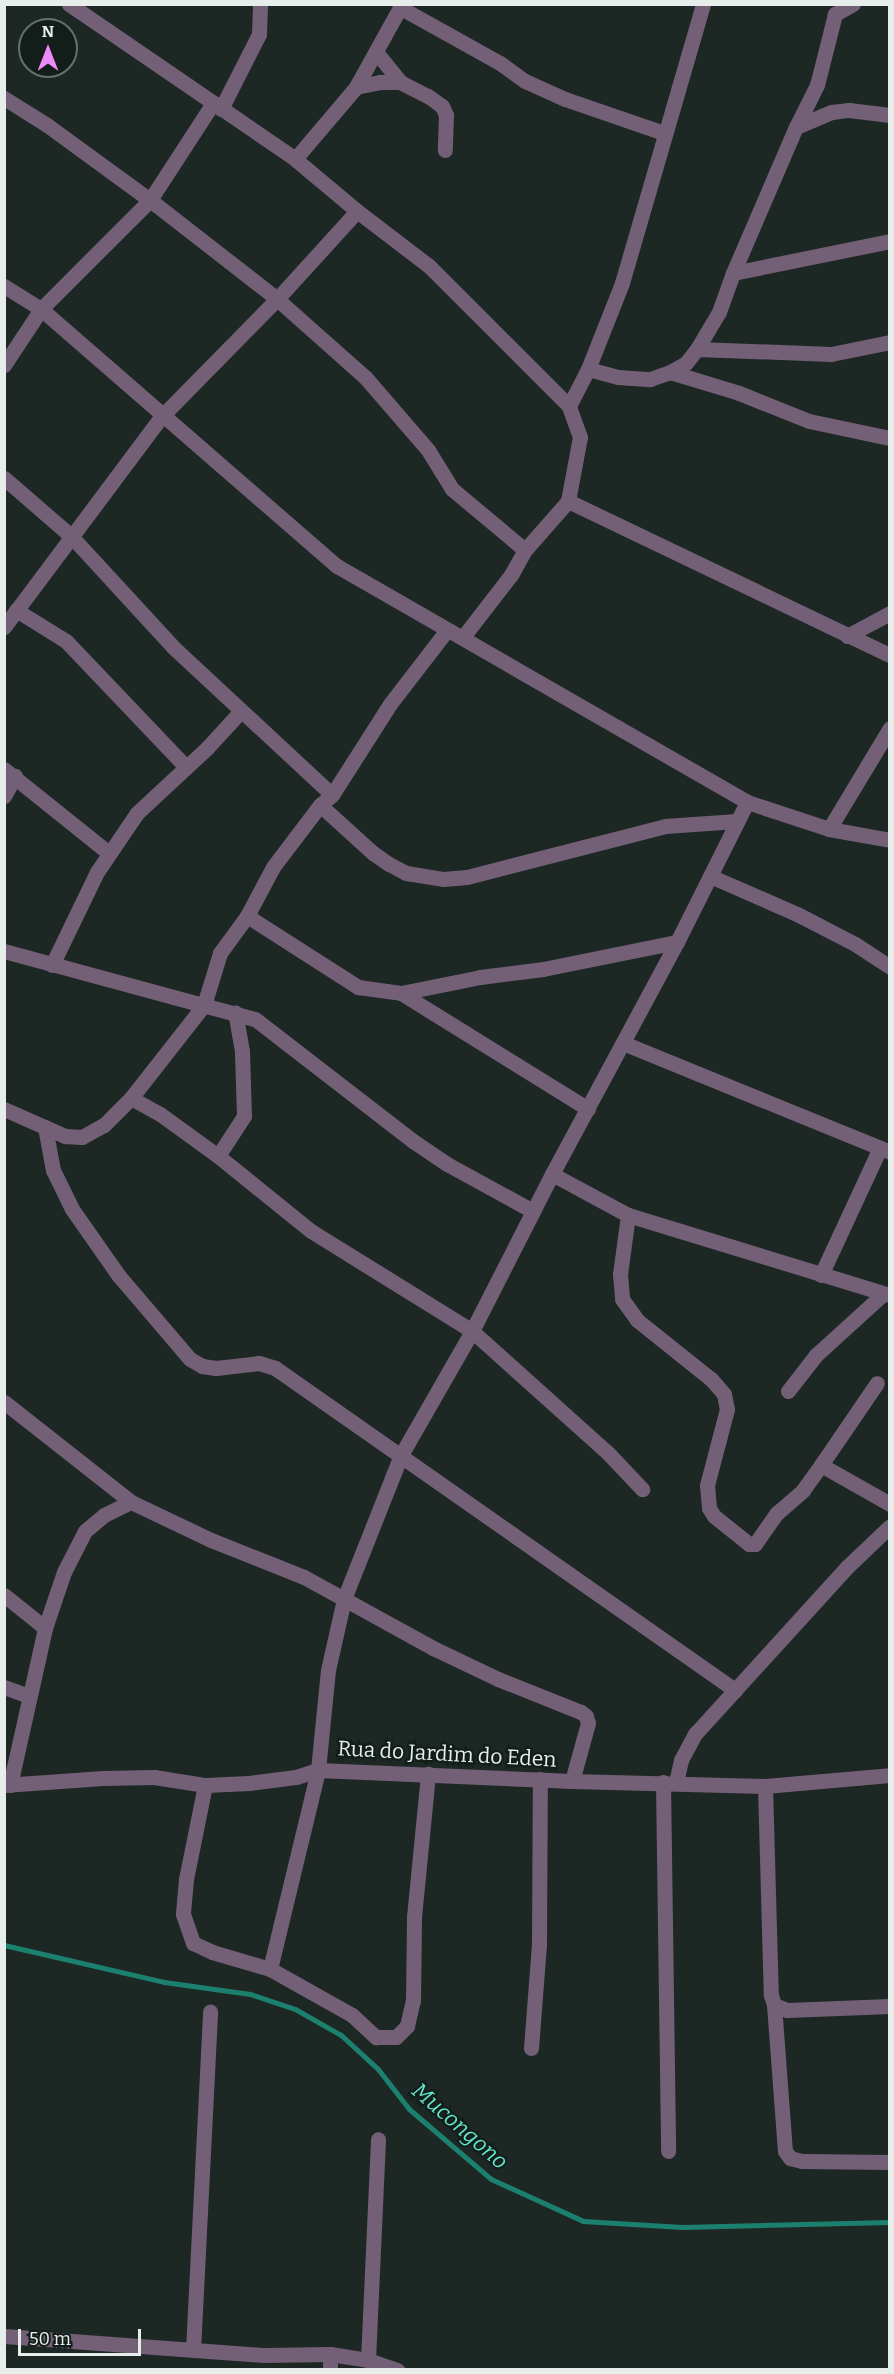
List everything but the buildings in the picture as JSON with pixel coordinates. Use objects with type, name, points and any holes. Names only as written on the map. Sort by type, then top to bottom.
[{"type":"street","points":[[69,4],[295,159],[357,211],[429,266],[569,406],[580,438],[568,501],[525,550],[511,575],[463,637]]},
{"type":"street","points":[[4,365],[41,309],[150,200],[217,106],[256,42],[260,4]]},
{"type":"street","points":[[569,406],[588,369],[622,283],[664,133],[704,4]]},
{"type":"street","points":[[588,369],[618,377],[650,379],[686,363],[697,349],[719,312],[733,273],[796,127],[817,85],[835,14],[853,4]]},
{"type":"street","points":[[295,159],[356,87],[401,6],[500,63],[525,81],[565,99],[664,133]]},
{"type":"street","points":[[376,52],[400,82],[442,106],[447,126],[445,150]]},
{"type":"street","points":[[356,87],[380,82],[400,82]]},
{"type":"street","points":[[4,98],[47,125],[150,200],[277,299],[365,377],[428,450],[452,489],[525,550]]},
{"type":"street","points":[[796,127],[832,112],[849,110],[890,115]]},
{"type":"street","points":[[4,627],[162,416],[277,299],[357,211]]},
{"type":"street","points":[[733,273],[890,241]]},
{"type":"street","points":[[4,286],[41,309],[337,566],[747,802],[829,829],[890,840]]},
{"type":"street","points":[[697,349],[831,354],[890,342]]},
{"type":"street","points":[[670,372],[739,393],[809,421],[890,438]]},
{"type":"street","points":[[4,478],[71,536],[173,647],[326,800],[373,853],[406,873],[443,879],[467,877],[665,826],[737,821]]},
{"type":"street","points":[[568,501],[890,655]]},
{"type":"street","points":[[16,610],[66,641],[186,767]]},
{"type":"street","points":[[847,636],[890,613]]},
{"type":"street","points":[[4,1109],[65,1136],[82,1137],[93,1133],[130,1098],[204,1005],[220,953],[247,916],[273,867],[326,800],[390,704],[447,630]]},
{"type":"street","points":[[52,965],[109,852],[137,813],[240,712]]},
{"type":"street","points":[[829,829],[890,728]]},
{"type":"street","points":[[4,796],[10,773],[109,852]]},
{"type":"street","points":[[270,1969],[318,1770],[328,1670],[344,1599],[401,1455],[472,1330],[552,1174],[677,942],[747,802]]},
{"type":"street","points":[[710,876],[797,914],[855,944],[890,967]]},
{"type":"street","points":[[247,916],[358,987],[401,993],[480,977],[543,969],[677,942]]},
{"type":"street","points":[[4,951],[255,1019],[274,1031],[330,1078],[447,1164],[533,1211]]},
{"type":"street","points":[[401,993],[588,1109]]},
{"type":"street","points":[[218,1156],[244,1116],[242,1051],[235,1013]]},
{"type":"street","points":[[623,1043],[885,1150],[821,1275]]},
{"type":"street","points":[[130,1098],[177,1125],[311,1231],[472,1330],[608,1453],[642,1489]]},
{"type":"street","points":[[45,1127],[53,1170],[72,1209],[119,1276],[190,1359],[202,1366],[216,1368],[259,1363],[275,1368],[735,1690]]},
{"type":"street","points":[[552,1174],[628,1215],[886,1295]]},
{"type":"street","points":[[628,1215],[620,1274],[622,1299],[637,1320],[711,1379],[724,1394],[727,1409],[707,1485],[709,1508],[714,1516],[749,1544],[755,1544],[777,1513],[803,1490],[851,1424],[877,1383]]},
{"type":"street","points":[[788,1391],[816,1354],[886,1295]]},
{"type":"street","points":[[4,1402],[130,1502],[211,1540],[304,1577],[433,1648],[498,1679],[581,1712],[586,1716],[588,1724],[572,1781]]},
{"type":"street","points":[[821,1465],[890,1504]]},
{"type":"street","points":[[8,1785],[45,1628],[64,1572],[85,1532],[104,1515],[130,1502]]},
{"type":"street","points":[[668,2151],[669,1782],[695,1734],[847,1567],[890,1526]]},
{"type":"street","points":[[4,1595],[45,1628]]},
{"type":"street","points":[[4,1687],[29,1696]]},
{"type":"street","name":"Rua do Jardim do Eden","points":[[8,1785],[154,1777],[205,1785],[297,1777],[318,1770],[572,1781],[765,1786],[890,1775]]},
{"type":"street","points":[[205,1785],[186,1879],[183,1914],[193,1943],[212,1952],[270,1969],[352,2015],[376,2037],[396,2037],[407,2026],[413,2001],[414,1917],[428,1774]]},
{"type":"street","points":[[531,2048],[539,1945],[540,1779]]},
{"type":"street","points":[[765,1786],[771,1995],[774,2005],[785,2151],[790,2158],[890,2162]]},
{"type":"street","points":[[774,2005],[787,2010],[890,2006]]},
{"type":"street","points":[[194,2350],[210,2011]]},
{"type":"street","points":[[368,2360],[378,2139]]},
{"type":"street","points":[[4,2336],[330,2362],[368,2360],[397,2370]]},
{"type":"waterway","name":"Mucongono","points":[[4,1945],[164,1982],[250,1994],[295,2009],[341,2035],[378,2069],[409,2109],[491,2179],[583,2221],[682,2227],[890,2222]]}]
